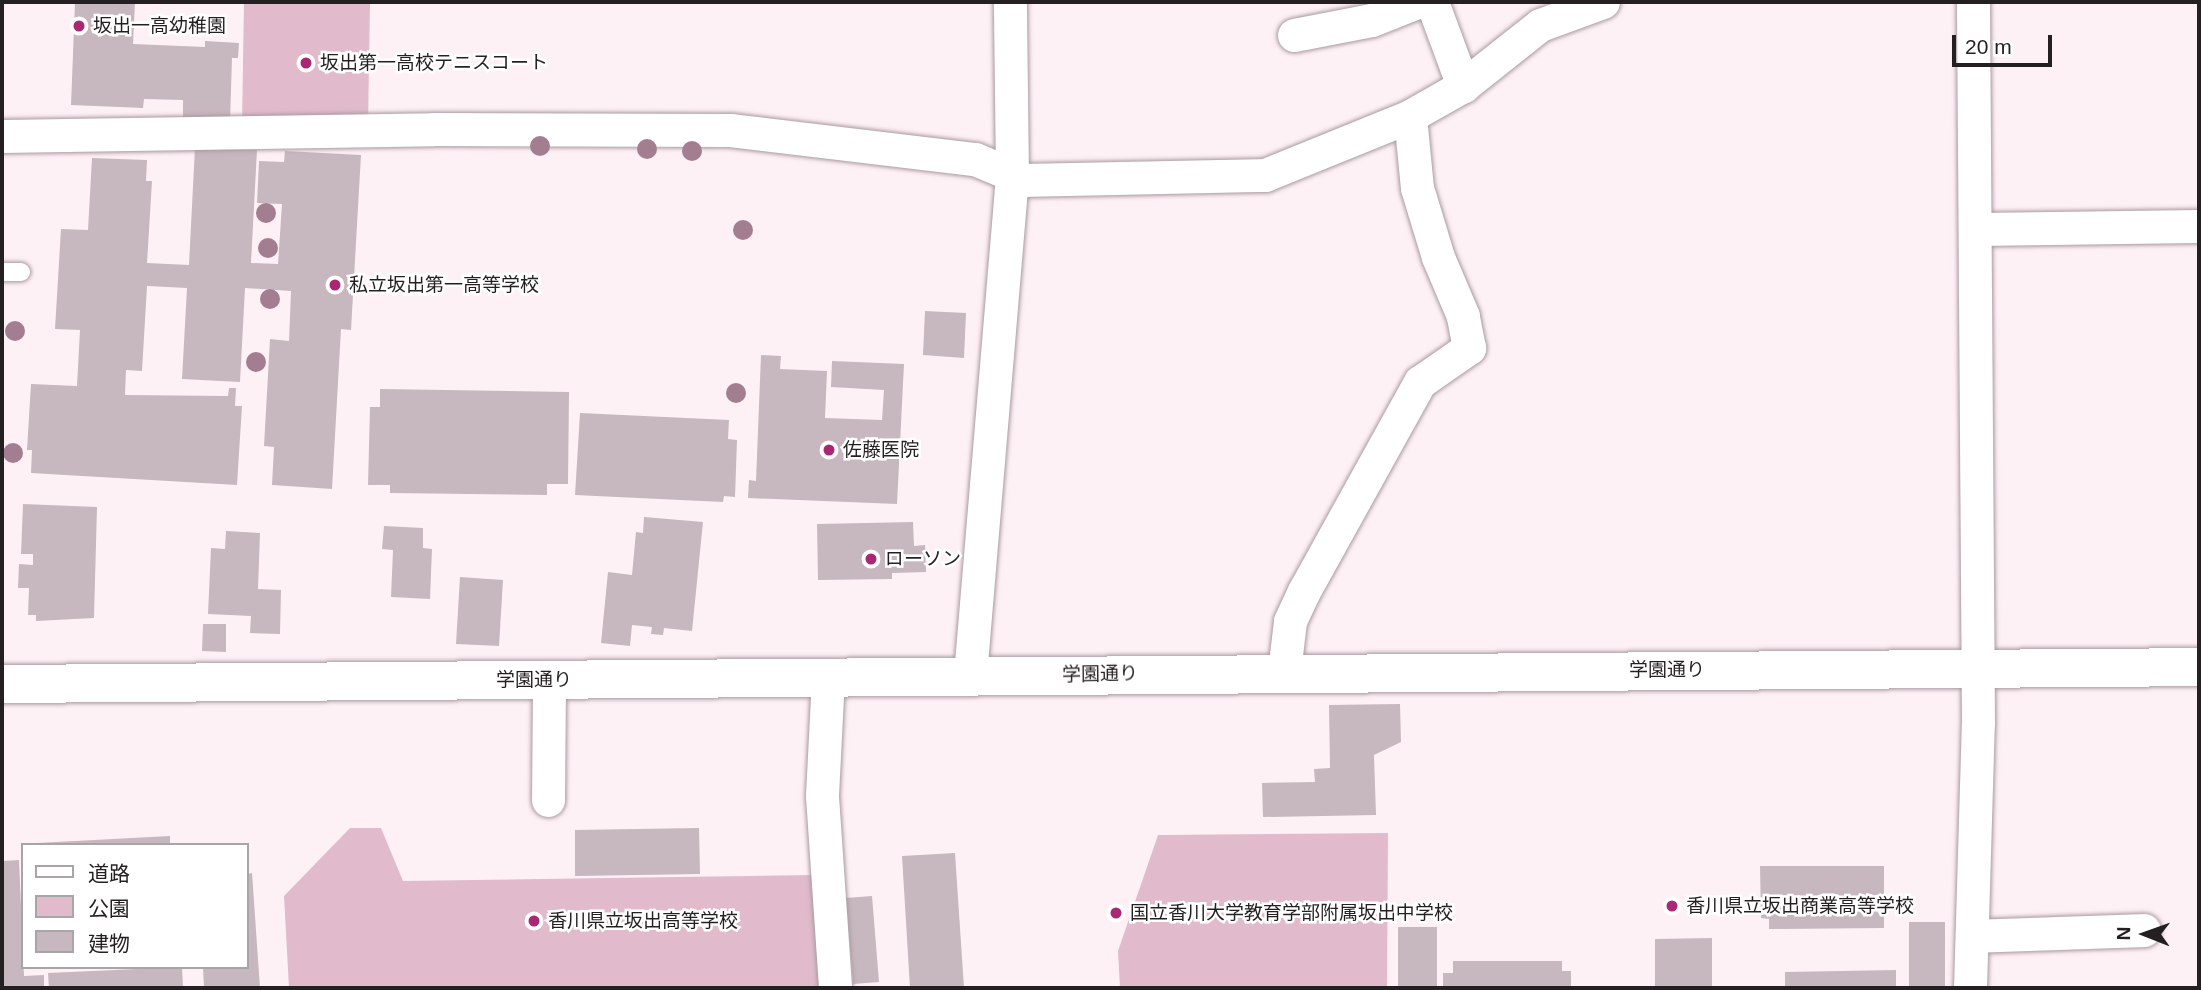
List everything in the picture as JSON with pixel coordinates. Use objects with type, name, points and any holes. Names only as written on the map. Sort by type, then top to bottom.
[{"type":"street","points":[[970,675],[1012,176],[1010,2]]},
{"type":"street","points":[[1294,35],[1372,20],[1417,2]]},
{"type":"street","points":[[1432,2],[1463,86]]},
{"type":"street","points":[[2,136],[434,129],[730,130],[975,159],[1012,176],[1061,181],[1265,175],[1410,116],[1463,86],[1540,25],[1603,2]]},
{"type":"street","points":[[1970,988],[1976,669],[1973,2]]},
{"type":"street","points":[[1283,672],[1290,621],[1304,591],[1420,383],[1469,348],[1463,316],[1417,188],[1410,116]]},
{"type":"street","points":[[1976,229],[2199,226]]},
{"type":"street","name":"学園通り","points":[[2,684],[2199,667]]},
{"type":"street","points":[[828,677],[822,796],[835,988]]},
{"type":"street","points":[[548,800],[549,680]]},
{"type":"street","points":[[1972,936],[2144,930]]},
{"type":"lane","points":[[2,272],[21,272]]},
{"type":"green space","name":"坂出第一高校テニスコート","points":[[244,2],[370,2],[368,127],[242,124]]},
{"type":"green space","points":[[350,828],[381,828],[403,881],[817,875],[826,988],[289,988],[284,896]]},
{"type":"green space","points":[[1388,833],[1387,988],[1120,988],[1118,951],[1158,835]]},
{"type":"building","points":[[75,2],[135,2],[133,44],[205,47],[205,41],[239,43],[238,58],[232,58],[230,122],[183,121],[183,100],[144,99],[143,108],[71,105]]},
{"type":"building","points":[[195,147],[257,150],[251,263],[278,264],[282,204],[257,203],[259,161],[284,162],[285,151],[361,155],[351,330],[341,329],[332,489],[272,485],[274,447],[264,446],[270,339],[289,341],[291,291],[245,288],[240,382],[182,379],[187,288],[147,286],[142,371],[126,370],[125,395],[228,396],[229,388],[236,388],[235,406],[242,406],[237,485],[31,473],[32,450],[27,450],[31,384],[77,386],[80,330],[55,329],[61,229],[88,230],[92,158],[147,160],[146,181],[152,181],[147,263],[189,265]]},
{"type":"building","points":[[925,311],[966,313],[964,358],[923,355]]},
{"type":"building","name":"佐藤医院","points":[[761,355],[781,356],[780,369],[827,371],[825,418],[882,420],[884,390],[831,387],[832,361],[904,364],[897,504],[748,498],[749,480],[756,481]]},
{"type":"building","points":[[380,389],[569,392],[568,484],[547,484],[547,495],[390,493],[390,485],[368,485],[370,407],[380,407]]},
{"type":"building","points":[[580,413],[729,420],[728,439],[737,440],[735,497],[724,496],[723,502],[575,495]]},
{"type":"building","points":[[23,504],[97,507],[94,618],[36,621],[36,615],[28,615],[29,588],[18,588],[19,564],[33,565],[33,554],[21,554]]},
{"type":"building","points":[[644,517],[703,522],[692,631],[664,628],[663,635],[651,634],[652,627],[632,625],[630,646],[601,643],[608,572],[632,575],[636,532],[643,533]]},
{"type":"building","name":"ローソン","points":[[913,522],[914,546],[925,545],[926,572],[892,573],[892,579],[818,580],[817,524]]},
{"type":"building","points":[[384,526],[423,528],[423,548],[432,549],[430,599],[391,597],[393,550],[382,549]]},
{"type":"building","points":[[226,531],[260,533],[258,589],[281,590],[280,634],[250,633],[251,616],[208,614],[211,548],[225,549]]},
{"type":"building","points":[[460,577],[503,580],[499,646],[456,644]]},
{"type":"building","points":[[203,624],[226,624],[226,652],[202,651]]},
{"type":"building","points":[[1400,704],[1401,742],[1374,755],[1376,815],[1263,817],[1262,783],[1315,782],[1314,769],[1330,768],[1329,705]]},
{"type":"building","points":[[699,828],[700,874],[575,876],[575,830]]},
{"type":"building","points":[[170,836],[170,843],[37,843]]},
{"type":"building","points":[[955,853],[964,988],[910,988],[902,856]]},
{"type":"building","points":[[19,860],[21,969],[24,969],[24,976],[44,975],[44,988],[2,988],[2,861]]},
{"type":"building","points":[[1760,866],[1884,866],[1884,928],[1769,929],[1769,919],[1761,918]]},
{"type":"building","points":[[252,873],[260,988],[204,988],[203,969],[248,969],[248,874]]},
{"type":"building","points":[[872,896],[879,982],[853,984],[846,898]]},
{"type":"building","points":[[1909,922],[1945,922],[1945,988],[1909,988]]},
{"type":"building","points":[[1398,927],[1437,927],[1437,988],[1398,988]]},
{"type":"building","points":[[1712,938],[1712,988],[1655,988],[1655,939]]},
{"type":"building","points":[[1453,961],[1562,961],[1562,971],[1571,971],[1571,988],[1443,988],[1443,973],[1453,973]]},
{"type":"building","points":[[182,969],[183,988],[49,988],[48,973]]},
{"type":"building","points":[[1896,970],[1896,988],[1785,988],[1785,972]]},
{"type":"place","name":"坂出一高幼稚園","points":[[79,26]]},
{"type":"place","name":"坂出第一高校テニスコート","points":[[306,63]]},
{"type":"place","name":"私立坂出第一高等学校","points":[[335,285]]},
{"type":"place","name":"佐藤医院","points":[[829,450]]},
{"type":"place","name":"ローソン","points":[[871,559]]},
{"type":"place","name":"香川県立坂出商業高等学校","points":[[1672,906]]},
{"type":"place","name":"国立香川大学教育学部附属坂出中学校","points":[[1116,913]]},
{"type":"place","name":"香川県立坂出高等学校","points":[[534,921]]}]
